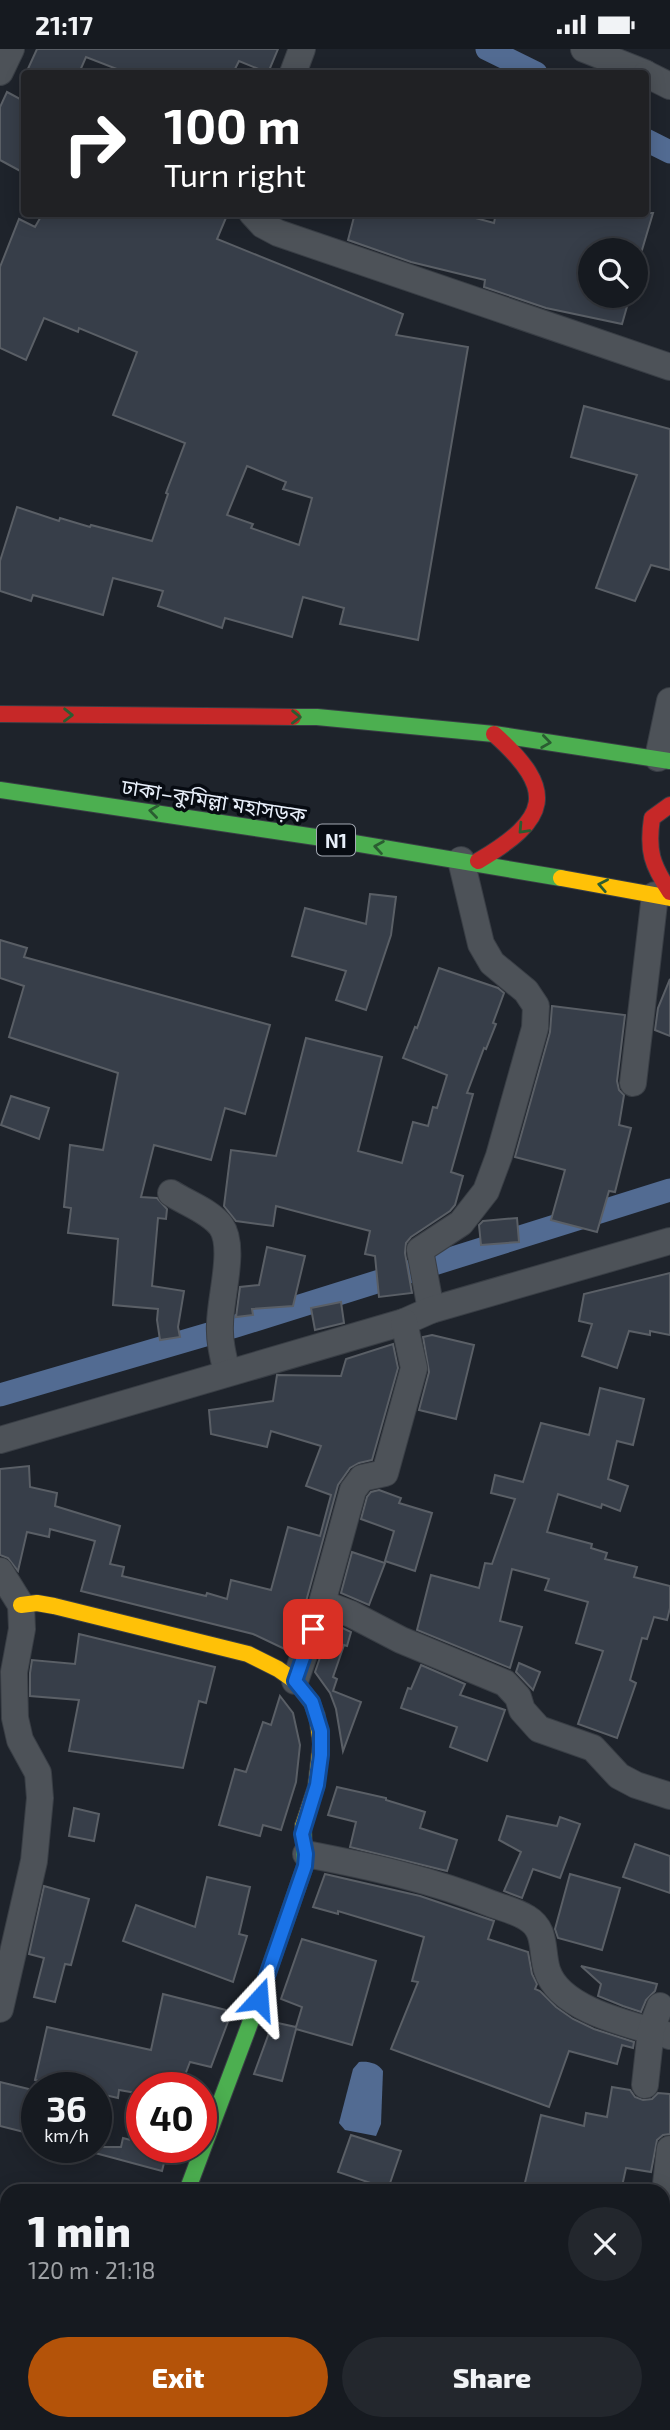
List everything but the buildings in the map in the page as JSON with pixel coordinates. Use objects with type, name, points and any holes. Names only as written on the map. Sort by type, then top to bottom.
[{"type":"main road","points":[[0,714],[317,717],[494,734],[664,759]]},
{"type":"main road","points":[[469,861],[505,847],[529,825],[537,808],[539,789],[530,768],[512,748],[494,734]]},
{"type":"main road","name":"ঢাকা–কুমিল্লা মহাসড়ক","points":[[0,790],[211,819],[665,895]]},
{"type":"main road","points":[[665,895],[652,864],[648,842],[652,818],[670,805]]},
{"type":"main road","points":[[21,1605],[37,1603],[54,1606],[218,1646],[256,1658],[274,1666],[295,1681],[312,1702],[321,1731],[317,1785],[302,1834],[306,1854],[305,1866],[190,2184]]},
{"type":"street","points":[[0,72],[11,49]]},
{"type":"street","points":[[294,70],[302,49]]},
{"type":"street","points":[[584,49],[635,70]]},
{"type":"street","points":[[649,76],[670,86]]},
{"type":"street","points":[[256,217],[263,225],[278,233],[670,366]]},
{"type":"street","points":[[664,759],[670,701]]},
{"type":"street","points":[[430,1310],[420,1250],[461,1223],[486,1191],[499,1156],[535,1028],[536,1006],[526,991],[492,963],[481,944],[469,861]]},
{"type":"street","points":[[633,1083],[665,895]]},
{"type":"street","points":[[171,1193],[220,1225],[226,1237],[223,1349]]},
{"type":"street","points":[[0,1440],[223,1349],[404,1321],[430,1310],[670,1241]]},
{"type":"street","points":[[295,1681],[322,1603],[354,1490],[362,1478],[385,1473],[391,1458],[414,1368],[404,1321]]},
{"type":"street","points":[[0,1571],[21,1605],[22,1629],[14,1672],[15,1717],[20,1740],[38,1773],[40,1798],[34,1861],[0,2009]]},
{"type":"street","points":[[322,1603],[351,1614],[401,1640],[505,1683],[518,1697],[522,1710],[539,1729],[593,1748],[618,1776],[670,1796]]},
{"type":"street","points":[[306,1854],[437,1885],[528,1918],[542,1934],[548,1971],[558,1988],[580,2005],[661,2024],[645,2085]]},
{"type":"street","points":[[666,2184],[670,2149]]},
{"type":"water","points":[[359,2062],[372,2063],[383,2071],[381,2124],[376,2136],[345,2130],[339,2123],[353,2069]]},
{"type":"waterway","points":[[487,49],[530,70]]},
{"type":"waterway","points":[[649,142],[670,152]]},
{"type":"waterway","points":[[0,1395],[236,1326],[670,1190]]},
{"type":"traffic: fast","points":[[293,717],[494,734],[670,761]]},
{"type":"traffic: fast","points":[[0,790],[336,840],[561,878]]},
{"type":"traffic: fast","points":[[190,2184],[305,1866],[303,1826]]},
{"type":"traffic: slow","points":[[561,878],[670,898]]},
{"type":"traffic: slow","points":[[21,1605],[37,1603],[54,1606],[248,1654],[295,1681],[312,1703],[321,1744],[316,1787],[303,1826]]},
{"type":"traffic: jam","points":[[0,714],[293,717]]},
{"type":"traffic: jam","points":[[478,861],[519,831],[531,817],[537,803],[536,788],[528,772],[515,754],[494,734]]},
{"type":"traffic: jam","points":[[670,805],[652,818],[650,840],[655,865],[670,892]]},
{"type":"route","points":[[259,1999],[305,1866],[306,1854],[302,1834],[317,1785],[321,1731],[312,1702],[295,1681],[313,1629]]}]
